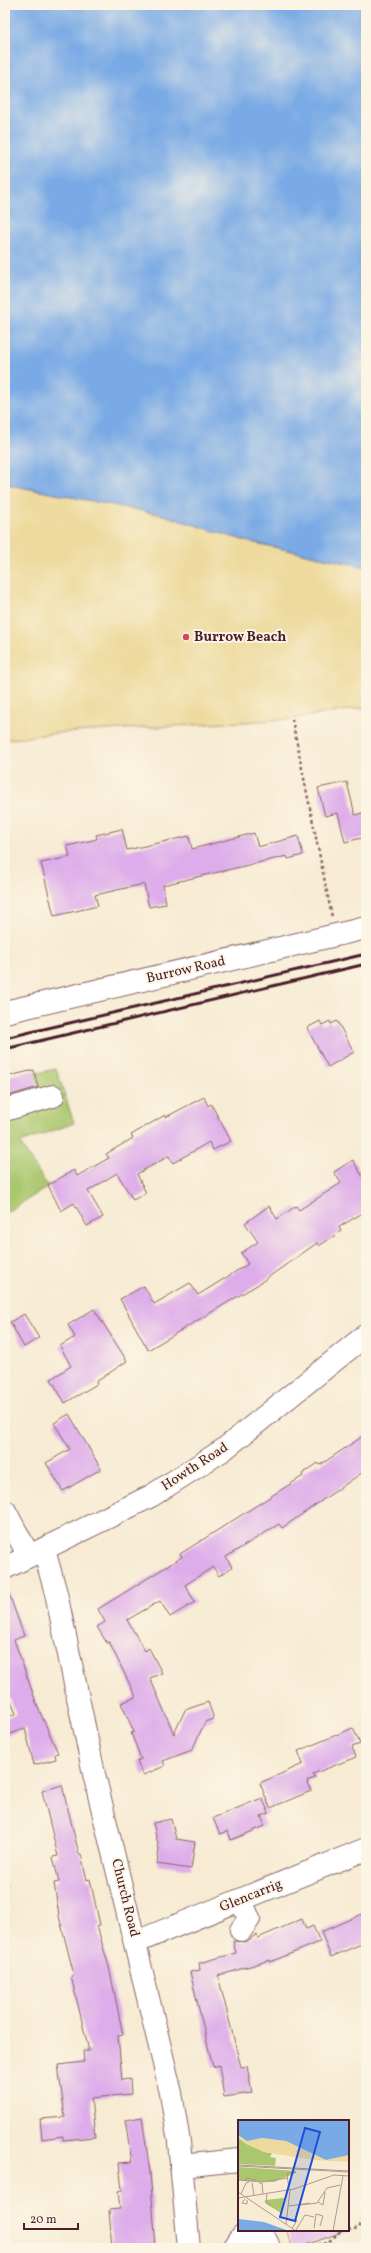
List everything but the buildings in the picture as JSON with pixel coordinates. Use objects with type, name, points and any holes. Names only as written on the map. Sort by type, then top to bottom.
[{"type":"street","name":"Burrow Road","points":[[5,1012],[366,928]]},
{"type":"street","points":[[5,1110],[53,1096]]},
{"type":"street","name":"Howth Road","points":[[5,1568],[151,1496],[223,1450],[366,1335]]},
{"type":"street","name":"Church Road","points":[[5,1511],[36,1553],[56,1593],[94,1774],[136,1942],[171,2093],[181,2166],[189,2248]]},
{"type":"street","name":"Glencarrig","points":[[136,1942],[366,1849]]},
{"type":"street","points":[[241,1900],[249,1919],[241,1930]]},
{"type":"street","points":[[181,2166],[238,2160]]},
{"type":"street","points":[[234,2248],[242,2236],[254,2233],[265,2238],[269,2248]]},
{"type":"path","points":[[292,719],[329,903]]},
{"type":"path","points":[[349,2230],[359,2228],[366,2214]]},
{"type":"path","points":[[306,2246],[327,2243],[341,2231]]},
{"type":"green space","points":[[56,1069],[74,1123],[20,1143],[48,1187],[5,1213],[5,1080]]},
{"type":"green space","points":[[5,1885],[8,1940],[5,2002]]},
{"type":"sand","name":"Burrow Beach","points":[[5,484],[163,515],[246,541],[366,567],[366,707],[292,719],[56,733],[5,740]]},
{"type":"water","points":[[5,5],[366,5],[366,567],[246,541],[163,515],[5,484]]},
{"type":"railway","points":[[5,1038],[366,954]]},
{"type":"railway","points":[[5,1049],[366,964]]},
{"type":"place","name":"Burrow Beach","points":[[186,637]]}]
